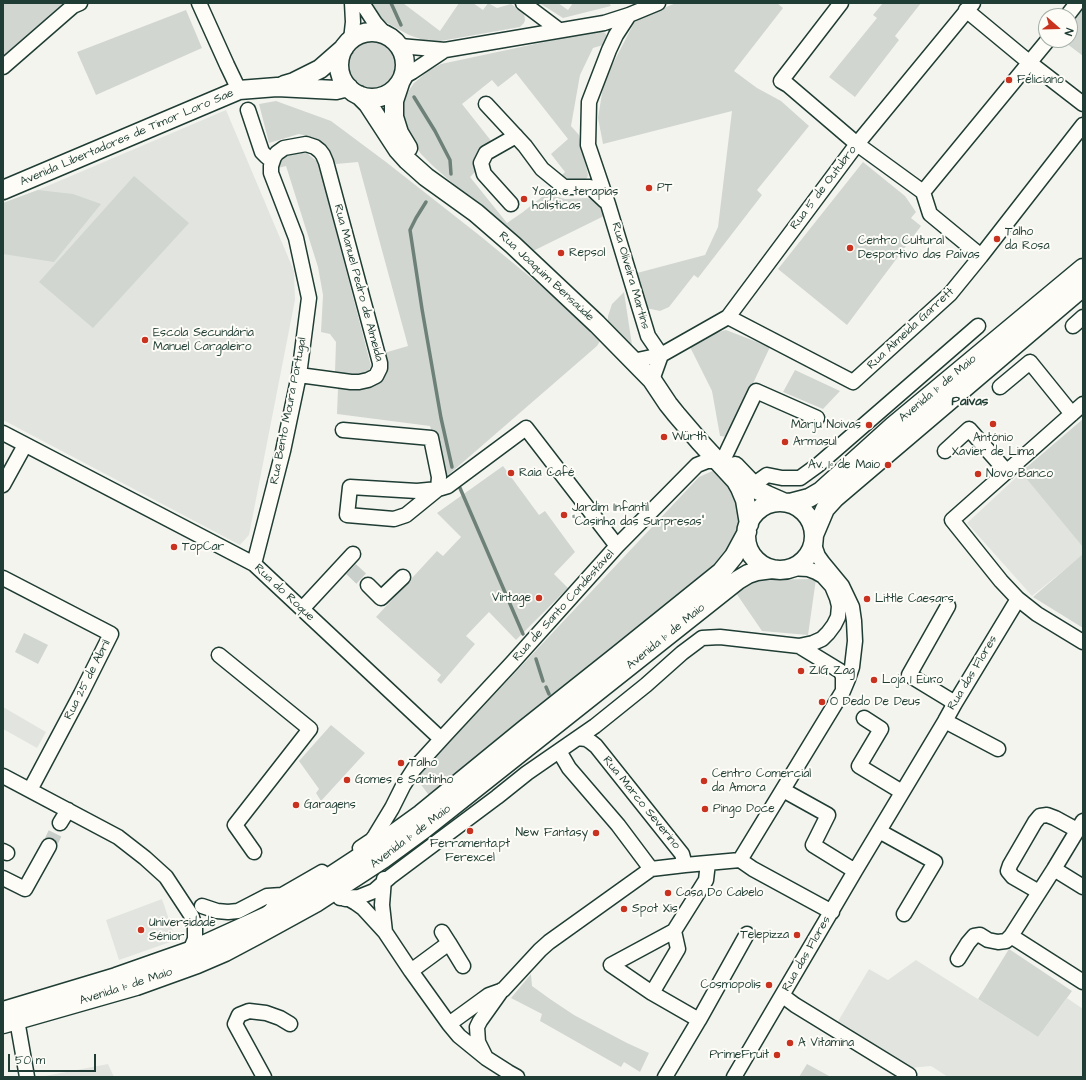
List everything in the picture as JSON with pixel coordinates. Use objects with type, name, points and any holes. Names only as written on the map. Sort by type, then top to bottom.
[{"type":"main road","points":[[371,32],[385,34],[400,46],[404,55],[405,66],[401,80],[392,91],[380,97],[371,98],[353,91],[341,76],[341,55],[347,44],[360,34],[371,32]]},
{"type":"main road","name":"Avenida Libertadores de Timor Loro Sae","points":[[277,87],[294,82],[320,69],[347,44]]},
{"type":"main road","name":"Rua Joaquim Bensaúde","points":[[401,80],[394,101],[394,117],[399,133],[411,153],[454,197]]},
{"type":"main road","name":"Avenida Libertadores de Timor Loro Sae","points":[[3,190],[239,90],[277,87],[353,91]]},
{"type":"main road","name":"Rua Joaquim Bensaúde","points":[[353,91],[368,104],[398,150],[407,160],[421,173],[476,213],[523,254],[633,361]]},
{"type":"main road","name":"Avenida 1º de Maio","points":[[787,503],[809,498],[821,491],[893,426],[1083,268]]},
{"type":"main road","name":"Avenida 1º de Maio","points":[[814,538],[825,509],[834,498],[1083,287]]},
{"type":"main road","points":[[633,361],[675,402],[722,459],[736,481],[745,500],[748,528],[747,540],[749,548],[758,561],[765,566],[780,569],[796,566],[803,561],[811,548],[814,538],[813,528],[807,515],[796,506],[767,495],[759,490],[722,459],[700,442],[668,404],[653,381]]},
{"type":"main road","points":[[748,528],[752,517],[763,507],[776,502],[787,503]]},
{"type":"main road","name":"Avenida 1º de Maio","points":[[8,1018],[190,951],[268,916],[367,852],[421,814],[525,728],[721,572],[734,556],[748,528]]},
{"type":"main road","name":"Avenida 1º de Maio","points":[[8,1018],[136,986],[197,964],[257,936],[317,902],[396,850],[424,829],[721,592],[748,574],[757,571],[780,569]]},
{"type":"street","points":[[3,67],[73,6],[80,3]]},
{"type":"street","points":[[199,3],[239,90]]},
{"type":"street","points":[[347,44],[353,22],[352,3]]},
{"type":"street","points":[[362,3],[375,23],[385,34]]},
{"type":"street","points":[[523,3],[559,30]]},
{"type":"street","points":[[400,46],[445,50],[604,23],[658,3]]},
{"type":"street","points":[[841,3],[781,81],[788,85],[857,144],[923,192],[930,214],[981,256]]},
{"type":"street","points":[[970,7],[1030,63],[1083,104]]},
{"type":"street","name":"Rua 5 de Outubro","points":[[661,355],[728,317],[857,144],[970,7]]},
{"type":"street","name":"Rua Oliveira Martins","points":[[629,15],[616,35],[609,50],[589,102],[588,145],[608,204],[648,336],[661,355]]},
{"type":"street","points":[[923,192],[1042,48]]},
{"type":"street","points":[[401,80],[445,50]]},
{"type":"street","points":[[486,104],[525,146],[542,169],[564,187],[590,186],[608,204]]},
{"type":"street","points":[[248,110],[262,152],[272,161]]},
{"type":"street","name":"Rua Almeida Garrett","points":[[728,317],[853,382],[950,294],[1083,125]]},
{"type":"street","points":[[512,204],[484,174],[482,163],[486,153],[516,136]]},
{"type":"street","name":"Rua Manuel Pedro de Almeida","points":[[272,161],[277,153],[284,148],[300,144],[309,144],[315,147],[323,156],[326,162],[380,363],[380,368],[376,376],[359,382],[299,375]]},
{"type":"street","name":"Rua Bento Moura Portugal","points":[[254,564],[283,451],[299,375],[309,298],[296,238],[271,173],[272,161]]},
{"type":"street","points":[[753,485],[767,475],[782,478],[800,478],[824,460],[978,326]]},
{"type":"street","points":[[633,361],[661,355],[653,381]]},
{"type":"street","points":[[1000,387],[1030,362],[1078,409],[952,520],[1001,581],[1018,599],[1037,614],[1083,642]]},
{"type":"street","points":[[617,546],[697,465],[706,461],[722,459],[756,391],[817,418]]},
{"type":"street","name":"Rua de Santo Condestável","points":[[438,489],[448,486],[526,428],[617,546],[517,657],[441,738]]},
{"type":"street","points":[[945,451],[969,429],[1007,472]]},
{"type":"street","points":[[343,430],[431,438],[438,477],[438,489]]},
{"type":"street","name":"Rua do Roque","points":[[3,434],[254,564],[441,738]]},
{"type":"street","points":[[697,465],[700,453],[700,442]]},
{"type":"street","points":[[3,485],[25,445]]},
{"type":"street","points":[[350,487],[417,491],[438,489],[406,515],[401,517],[394,519],[347,515],[350,487]]},
{"type":"street","points":[[740,860],[842,691],[852,667],[855,642],[852,607],[842,586],[818,556],[814,538]]},
{"type":"street","points":[[302,609],[349,562]]},
{"type":"street","name":"Avenida 1º de Maio","points":[[317,902],[327,898],[354,898],[367,895],[374,891],[390,877],[527,773],[595,726],[702,638],[720,637],[799,646],[822,639],[834,625],[838,617],[839,606],[832,586],[823,576],[816,572],[808,570],[780,569]]},
{"type":"street","points":[[368,585],[381,598],[403,577]]},
{"type":"street","name":"Rua 25 de Abril","points":[[3,578],[111,634],[30,790]]},
{"type":"street","name":"Rua das Flores","points":[[734,1077],[783,996],[879,830],[1018,599]]},
{"type":"street","points":[[948,606],[909,675],[955,703]]},
{"type":"street","points":[[799,646],[840,671],[843,676],[842,691]]},
{"type":"street","points":[[219,655],[310,729],[235,825],[254,852]]},
{"type":"street","points":[[864,718],[881,729],[859,766],[902,792]]},
{"type":"street","points":[[945,721],[998,749]]},
{"type":"street","points":[[421,814],[410,818],[401,817],[392,808],[402,786],[408,777],[441,738]]},
{"type":"street","name":"Rua Marco Severino","points":[[578,738],[591,742],[596,746],[682,854],[685,865],[651,869]]},
{"type":"street","points":[[486,1058],[478,1042],[477,1027],[485,1013],[503,990],[549,942],[651,869],[618,826],[568,768],[559,751]]},
{"type":"street","points":[[3,776],[118,837],[166,877],[191,915],[194,926],[194,939],[190,951]]},
{"type":"street","points":[[783,790],[828,815],[813,845],[855,871]]},
{"type":"street","name":"Avenida 1º de Maio","points":[[268,916],[282,896],[368,843],[375,836],[392,808]]},
{"type":"street","points":[[60,823],[68,810]]},
{"type":"street","points":[[958,959],[974,936],[980,936],[988,940],[998,942],[1006,941],[1011,936],[1054,869],[1080,825],[1047,815],[1040,816],[1035,822],[1008,871],[1013,876],[1039,892]]},
{"type":"street","points":[[879,830],[935,862],[904,914]]},
{"type":"street","points":[[3,878],[25,889],[49,846]]},
{"type":"street","points":[[386,932],[382,905],[383,884],[388,862],[396,850]]},
{"type":"street","points":[[685,865],[740,860],[753,869],[832,912]]},
{"type":"street","points":[[699,1020],[652,993],[611,965],[674,930],[706,880],[708,863]]},
{"type":"street","points":[[1054,869],[1083,887]]},
{"type":"street","name":"Avenida 1º de Maio","points":[[202,906],[228,912],[238,911],[267,896],[282,896]]},
{"type":"street","points":[[340,898],[349,899],[363,908],[386,932],[411,971],[449,1024],[467,1043],[486,1058],[517,1077]]},
{"type":"street","points":[[652,993],[678,949],[674,930]]},
{"type":"street","points":[[665,1077],[747,934]]},
{"type":"street","points":[[1011,936],[1083,982]]},
{"type":"street","points":[[411,971],[446,938],[463,966]]},
{"type":"street","points":[[449,1024],[489,995],[503,990]]},
{"type":"street","points":[[783,996],[795,1005],[909,1074],[908,1077]]},
{"type":"street","points":[[264,1077],[236,1024],[239,1015],[250,1011],[266,1013],[280,1018],[290,1024]]},
{"type":"street","points":[[449,1024],[460,1026],[466,1025],[476,1021],[485,1013]]},
{"type":"street","points":[[8,1018],[27,1077]]},
{"type":"shaded area","points":[[3,3],[67,3],[3,61]]},
{"type":"shaded area","points":[[371,3],[403,3],[440,31],[459,3],[473,3],[483,10],[488,3],[497,8],[511,4],[524,13],[525,20],[520,27],[435,42],[426,41],[409,35],[380,19],[374,11]]},
{"type":"shaded area","points":[[558,3],[568,10],[573,3],[609,3],[611,6],[563,18],[541,4]]},
{"type":"shaded area","points":[[676,3],[777,3],[783,8],[734,71],[757,88],[781,101],[809,126],[757,190],[762,195],[698,278],[694,275],[669,307],[660,311],[646,308],[637,273],[705,255],[718,227],[732,111],[603,144],[598,118],[603,87],[607,75],[634,23],[640,18]]},
{"type":"shaded area","points":[[883,3],[921,3],[895,36],[899,40],[855,97],[829,77],[877,18],[873,15]]},
{"type":"shaded area","points":[[1083,3],[1083,56],[1072,48],[1078,48],[1078,8]]},
{"type":"shaded area","points":[[186,10],[202,48],[96,95],[77,52]]},
{"type":"shaded area","points":[[601,30],[606,34],[607,39],[603,45],[593,48],[580,75],[571,126],[579,135],[588,175],[584,180],[568,181],[560,177],[565,172],[551,154],[568,139],[516,73],[498,87],[492,80],[462,104],[492,142],[478,154],[474,163],[476,171],[470,177],[507,223],[548,192],[565,199],[587,198],[595,200],[600,206],[604,216],[531,252],[421,154],[409,135],[401,109],[406,95],[414,83],[428,71],[441,64]]},
{"type":"shaded area","points":[[367,40],[377,40],[391,47],[398,61],[398,71],[391,85],[377,92],[367,92],[357,88],[350,81],[346,71],[346,61],[350,51],[357,44]]},
{"type":"shaded area","points":[[276,101],[331,121],[479,235],[546,290],[600,341],[597,346],[447,476],[430,426],[337,414],[338,388],[368,387],[378,383],[387,371],[384,353],[408,346],[358,162],[336,164],[323,145],[314,138],[299,134],[269,143],[259,104]]},
{"type":"shaded area","name":"Escola Secundária Manuel Cargaleiro","points":[[226,110],[294,271],[295,300],[249,535],[240,545],[3,420],[3,203],[38,190]]},
{"type":"shaded area","points":[[304,151],[318,162],[371,366],[366,375],[350,376],[335,372],[336,342],[330,334],[321,332],[323,295],[318,267],[286,166],[278,168],[283,155]]},
{"type":"shaded area","name":"Centro Cultural Desportivo das Paivas","points":[[863,162],[905,196],[916,212],[911,218],[921,226],[847,325],[778,269]]},
{"type":"shaded area","points":[[134,176],[189,223],[93,328],[39,282]]},
{"type":"shaded area","points":[[38,190],[73,194],[101,204],[54,262],[3,254],[3,203]]},
{"type":"shaded area","points":[[624,292],[632,345],[608,323],[608,316],[612,304]]},
{"type":"shaded area","points":[[726,330],[770,347],[728,437],[720,436],[712,391],[690,347],[711,334]]},
{"type":"shaded area","points":[[795,370],[840,391],[823,409],[783,392]]},
{"type":"shaded area","points":[[1083,419],[1083,547],[1021,472]]},
{"type":"shaded area","points":[[503,466],[539,515],[545,511],[575,552],[554,574],[568,588],[516,640],[489,612],[466,636],[475,644],[441,684],[437,680],[441,675],[376,617],[437,551],[443,556],[461,537],[437,513]]},
{"type":"shaded area","points":[[717,469],[736,491],[739,518],[735,538],[721,562],[431,798],[416,778],[699,477]]},
{"type":"shaded area","points":[[1022,472],[1083,544],[1083,555],[1032,596],[967,523]]},
{"type":"shaded area","points":[[1083,554],[1083,628],[1033,597]]},
{"type":"shaded area","points":[[816,579],[808,635],[762,631],[736,593],[751,580]]},
{"type":"shaded area","points":[[24,633],[48,645],[38,664],[15,652]]},
{"type":"shaded area","points":[[3,707],[46,732],[37,748],[3,729]]},
{"type":"shaded area","points":[[331,725],[365,753],[321,801],[316,793],[319,789],[299,761]]},
{"type":"shaded area","name":"Universidade Sénior","points":[[162,899],[176,940],[119,960],[106,920]]},
{"type":"shaded area","points":[[1009,949],[1072,991],[1038,1037],[978,999]]},
{"type":"shaded area","points":[[916,960],[1038,1037],[1067,998],[1083,1009],[1083,1077],[948,1077],[931,1066],[910,1068],[837,1023],[869,969],[888,980]]},
{"type":"shaded area","points":[[531,974],[532,986],[550,999],[574,1015],[649,1053],[640,1072],[624,1062],[621,1067],[540,1021],[542,1014],[511,998]]},
{"type":"shaded area","points":[[108,1064],[114,1077],[40,1077]]},
{"type":"shaded area","points":[[807,1064],[831,1077],[799,1077]]},
{"type":"waterway","points":[[391,3],[401,25]]},
{"type":"waterway","points":[[414,97],[435,131],[450,160],[451,174]]},
{"type":"waterway","points":[[426,202],[410,230],[441,418],[452,467]]},
{"type":"waterway","points":[[460,488],[523,634]]},
{"type":"waterway","points":[[536,659],[543,681]]},
{"type":"waterway","points":[[546,687],[549,694]]},
{"type":"tunnel","points":[[351,569],[368,585]]},
{"type":"tunnel","points":[[49,846],[60,823]]},
{"type":"place","name":"Feliciano","points":[[1009,80]]},
{"type":"place","name":"PT","points":[[649,188]]},
{"type":"place","name":"Yoga e terapias holisticas","points":[[524,199]]},
{"type":"place","name":"Talho da Rosa","points":[[997,239]]},
{"type":"place","name":"Centro Cultural Desportivo das Paivas","points":[[850,248]]},
{"type":"place","name":"Repsol","points":[[561,253]]},
{"type":"place","name":"Escola Secundária Manuel Cargaleiro","points":[[145,340]]},
{"type":"place","name":"António Xavier de Lima","points":[[993,424]]},
{"type":"place","name":"Marju Noivas","points":[[869,425]]},
{"type":"place","name":"Würth","points":[[664,437]]},
{"type":"place","name":"Armasul","points":[[785,442]]},
{"type":"place","name":"Av. 1º de Maio","points":[[888,465]]},
{"type":"place","name":"Raia Café","points":[[511,473]]},
{"type":"place","name":"Novo Banco","points":[[978,474]]},
{"type":"place","name":"Jardim Infantil \"Casinha das Surpresas\"","points":[[564,515]]},
{"type":"place","name":"TopCar","points":[[174,547]]},
{"type":"place","name":"Vintage","points":[[539,598]]},
{"type":"place","name":"Little Caesars","points":[[867,599]]},
{"type":"place","name":"ZIG Zag","points":[[801,671]]},
{"type":"place","name":"Loja 1 Euro","points":[[874,680]]},
{"type":"place","name":"O Dedo De Deus","points":[[822,702]]},
{"type":"place","name":"Talho","points":[[401,763]]},
{"type":"place","name":"Gomes e Santinho","points":[[347,780]]},
{"type":"place","name":"Centro Comercial da Amora","points":[[704,781]]},
{"type":"place","name":"Garagens","points":[[296,805]]},
{"type":"place","name":"Pingo Doce","points":[[705,809]]},
{"type":"place","name":"Ferramenta.pt Ferexcel","points":[[470,831]]},
{"type":"place","name":"New Fantasy","points":[[596,833]]},
{"type":"place","name":"Casa Do Cabelo","points":[[668,893]]},
{"type":"place","name":"Spot Xis","points":[[624,909]]},
{"type":"place","name":"Universidade Sénior","points":[[141,930]]},
{"type":"place","name":"Telepizza","points":[[797,935]]},
{"type":"place","name":"Cosmopolis","points":[[769,985]]},
{"type":"place","name":"A Vitamina","points":[[790,1043]]},
{"type":"place","name":"PrimeFruit","points":[[777,1055]]},
{"type":"district","name":"Paivas","points":[[970,402]]}]
